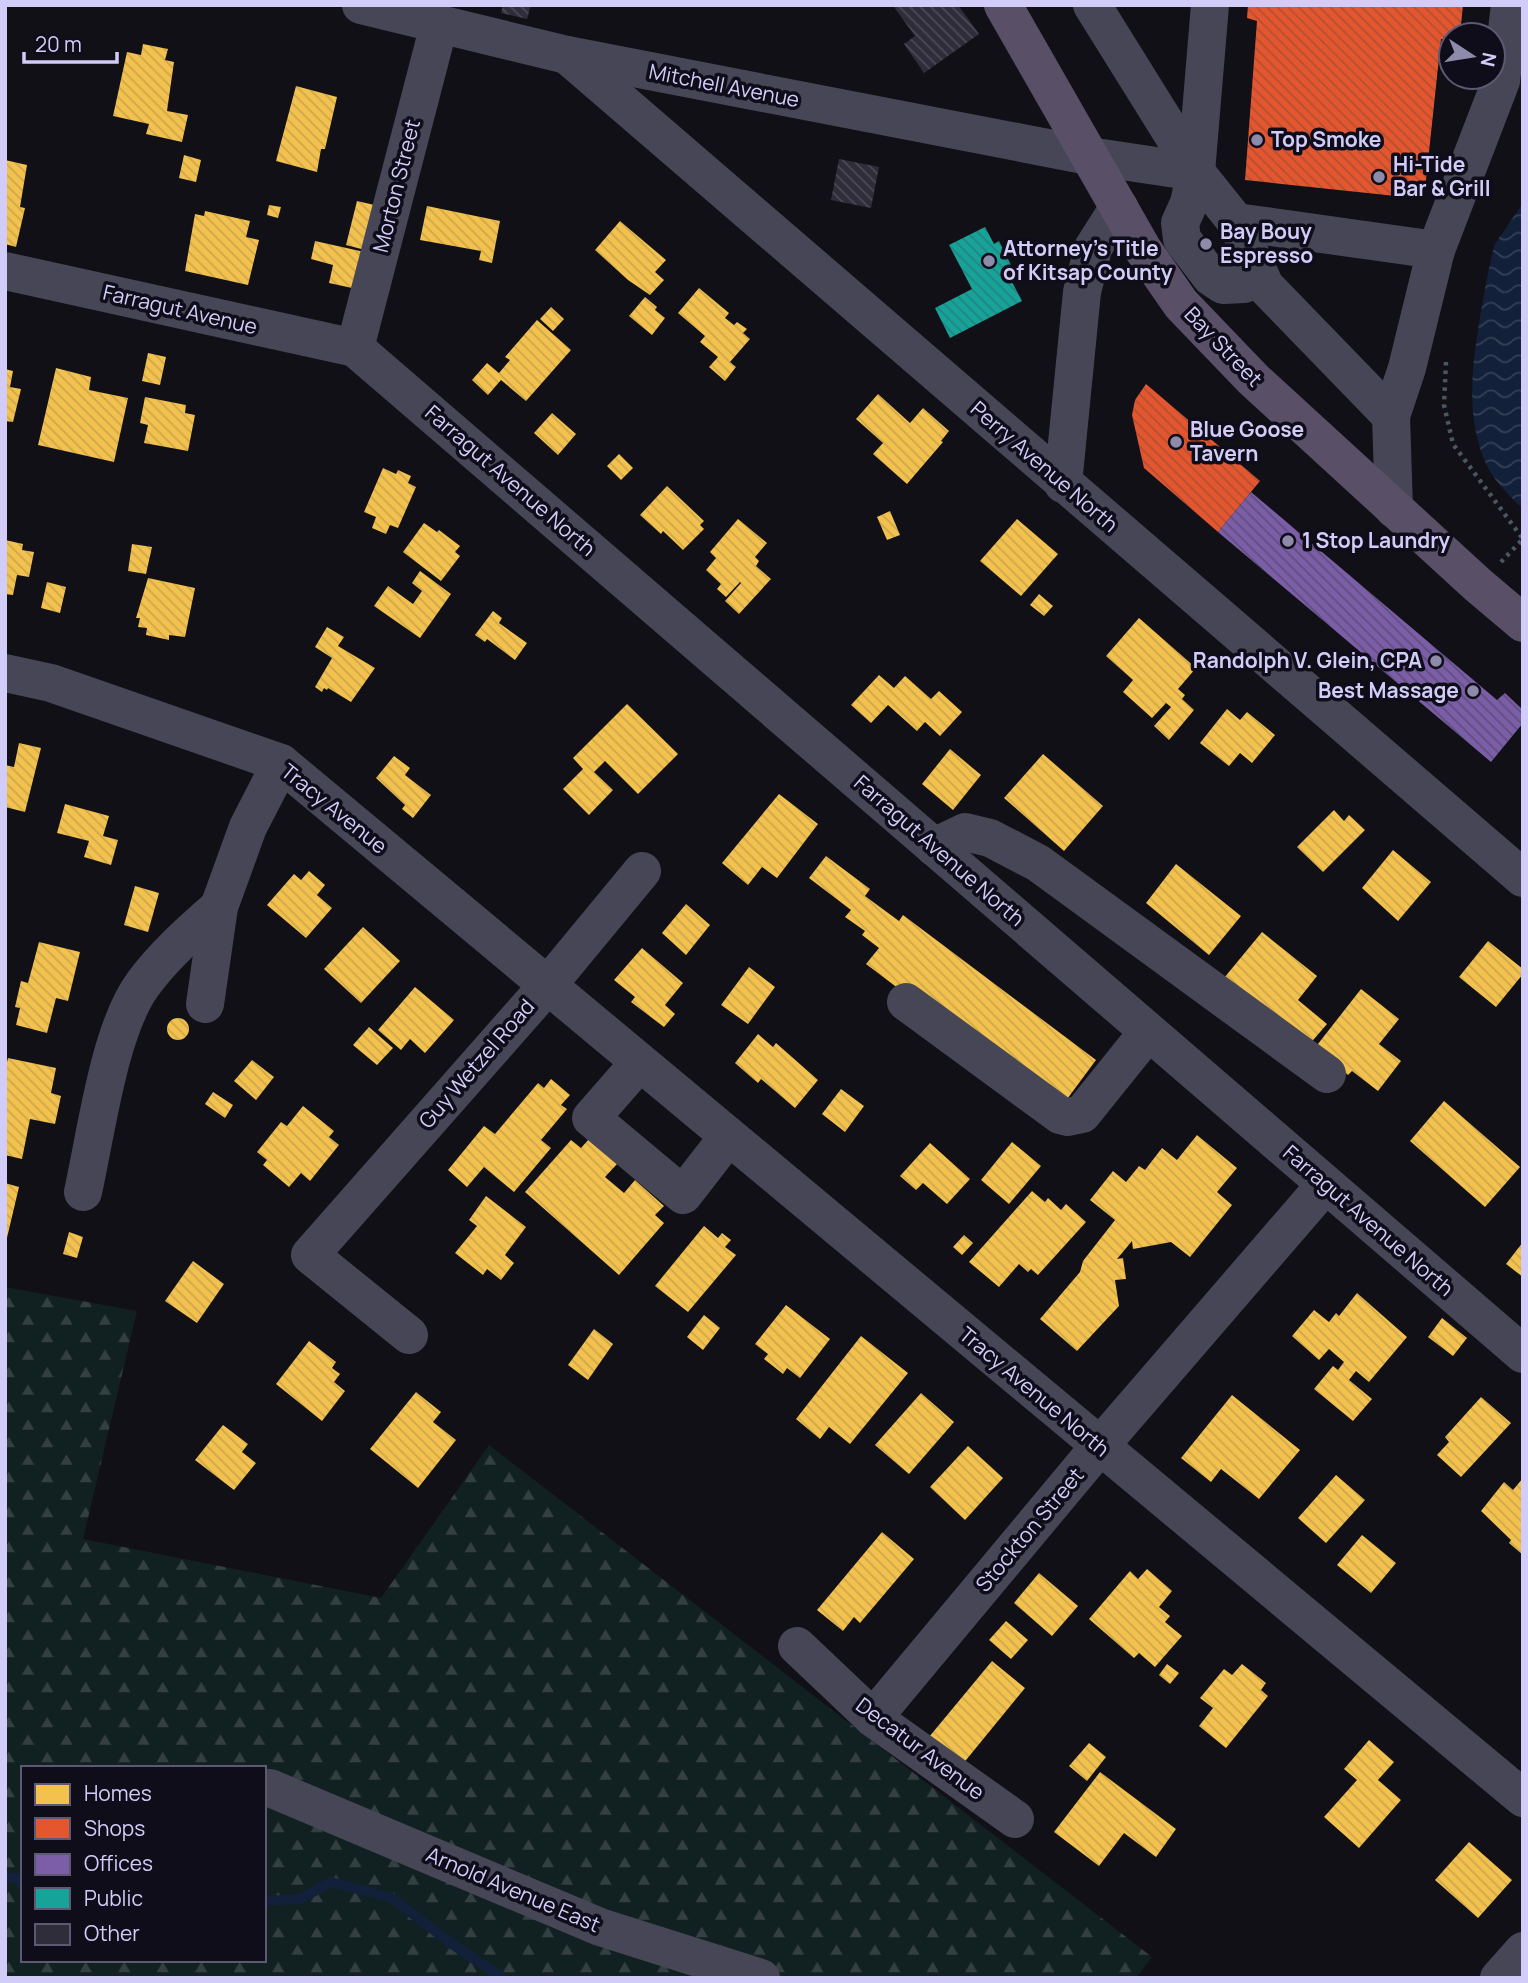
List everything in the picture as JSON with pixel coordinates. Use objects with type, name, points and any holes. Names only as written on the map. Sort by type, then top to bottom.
[{"type":"main road","name":"Bay Street","points":[[1003,5],[1142,248],[1181,304],[1253,379],[1523,623]]},
{"type":"street","name":"Mitchell Avenue","points":[[361,5],[567,55],[1090,156],[1192,188]]},
{"type":"street","points":[[1092,5],[1192,188],[1236,222],[1265,286],[1391,416]]},
{"type":"street","points":[[1192,188],[1210,5]]},
{"type":"street","points":[[1394,509],[1391,416],[1407,368],[1436,250],[1501,81],[1510,5]]},
{"type":"street","name":"Morton Street","points":[[355,348],[439,24]]},
{"type":"street","name":"Perry Avenue North","points":[[567,55],[1523,878]]},
{"type":"street","points":[[1063,484],[1082,292],[1093,248],[1119,207]]},
{"type":"street","points":[[1236,222],[1436,250]]},
{"type":"street","name":"Farragut Avenue","points":[[5,271],[355,348]]},
{"type":"street","name":"Farragut Avenue North","points":[[355,348],[1523,1354]]},
{"type":"street","name":"Tracy Avenue","points":[[5,673],[51,683],[281,763],[547,986]]},
{"type":"street","points":[[205,1004],[219,907],[248,827],[281,763]]},
{"type":"street","points":[[934,847],[965,832],[990,838],[1038,863],[1327,1074]]},
{"type":"street","name":"Guy Wetzel Road","points":[[409,1335],[310,1255],[547,986],[642,871]]},
{"type":"street","points":[[83,1192],[108,1072],[124,1022],[141,986],[166,957],[219,907]]},
{"type":"street","name":"Tracy Avenue North","points":[[547,986],[1523,1798]]},
{"type":"street","points":[[906,1002],[1060,1115],[1068,1117],[1082,1114],[1148,1032]]},
{"type":"street","points":[[639,1063],[591,1118],[683,1195],[729,1137]]},
{"type":"street","name":"Stockton Street","points":[[873,1717],[1325,1185]]},
{"type":"street","name":"Decatur Avenue","points":[[797,1646],[873,1717],[1016,1819]]},
{"type":"street","name":"Arnold Avenue East","points":[[270,1788],[600,1927],[761,1978]]},
{"type":"street","points":[[1499,1978],[1523,1951]]},
{"type":"path","points":[[1447,355],[1444,405],[1453,444],[1522,539],[1478,585]]},
{"type":"green space","points":[[5,1287],[137,1311],[83,1539],[381,1598],[489,1445],[1152,1957],[1136,1978],[5,1978]]},
{"type":"water","points":[[1523,174],[1523,509],[1488,468],[1475,429],[1472,388],[1479,326],[1492,254],[1508,205]]},
{"type":"pier","points":[[1523,170],[1523,203],[1488,254],[1506,195]]},
{"type":"building: Homes","points":[[143,44],[168,49],[165,60],[174,62],[167,111],[188,115],[182,142],[146,134],[149,124],[113,116],[127,52],[141,55]]},
{"type":"building: Homes","points":[[296,86],[337,97],[317,172],[276,161]]},
{"type":"building: Homes","points":[[184,155],[201,160],[196,182],[179,178]]},
{"type":"building: Homes","points":[[5,160],[27,165],[20,207],[25,208],[16,247],[5,244]]},
{"type":"building: Homes","points":[[357,201],[379,206],[369,251],[346,245]]},
{"type":"building: Homes","points":[[269,205],[281,207],[278,218],[267,215]]},
{"type":"building: Homes","points":[[427,206],[500,221],[492,263],[479,260],[481,251],[420,240]]},
{"type":"building: Homes","points":[[205,211],[250,221],[246,237],[259,240],[248,285],[185,271],[195,214],[204,216]]},
{"type":"building: Homes","points":[[620,221],[666,260],[655,272],[664,280],[650,295],[628,280],[595,250]]},
{"type":"building: Homes","points":[[315,241],[369,253],[352,288],[329,283],[333,265],[311,259]]},
{"type":"building: Homes","points":[[699,288],[729,313],[725,318],[734,325],[737,322],[747,329],[743,333],[750,339],[730,362],[736,367],[725,381],[709,367],[718,357],[700,342],[705,336],[678,313]]},
{"type":"building: Homes","points":[[645,297],[665,318],[652,335],[629,316]]},
{"type":"building: Homes","points":[[551,307],[564,319],[553,331],[540,319]]},
{"type":"building: Homes","points":[[537,320],[571,350],[526,401],[501,380],[488,395],[472,380],[487,363],[499,373],[510,360],[505,357]]},
{"type":"building: Homes","points":[[148,353],[166,357],[160,385],[142,381]]},
{"type":"building: Homes","points":[[56,368],[91,377],[89,390],[128,398],[114,462],[38,445]]},
{"type":"building: Homes","points":[[5,369],[13,371],[10,387],[21,389],[13,422],[5,421]]},
{"type":"building: Homes","points":[[878,394],[910,423],[923,408],[949,431],[941,441],[943,442],[907,484],[873,454],[883,443],[856,419]]},
{"type":"building: Homes","points":[[145,397],[186,405],[185,413],[195,415],[188,451],[144,443],[148,425],[140,423]]},
{"type":"building: Homes","points":[[552,413],[576,434],[558,455],[534,433]]},
{"type":"building: Homes","points":[[619,454],[633,468],[621,480],[607,466]]},
{"type":"building: Homes","points":[[383,468],[396,474],[398,470],[411,476],[408,483],[416,487],[398,528],[390,525],[386,534],[372,528],[376,517],[364,512]]},
{"type":"building: Homes","points":[[667,486],[704,521],[700,525],[704,529],[683,550],[663,531],[661,534],[640,515]]},
{"type":"building: Homes","points":[[890,511],[900,535],[887,540],[877,517]]},
{"type":"building: Homes","points":[[738,519],[767,543],[755,557],[759,561],[756,566],[771,579],[739,614],[725,601],[741,583],[726,597],[717,589],[721,584],[706,570],[716,558],[710,552]]},
{"type":"building: Homes","points":[[1017,519],[1058,554],[1021,596],[980,561]]},
{"type":"building: Homes","points":[[424,523],[437,532],[439,530],[460,546],[455,552],[460,556],[441,581],[403,552]]},
{"type":"building: Homes","points":[[5,540],[23,544],[22,550],[34,552],[29,577],[17,575],[13,595],[5,594]]},
{"type":"building: Homes","points":[[132,544],[152,547],[146,574],[128,571]]},
{"type":"building: Homes","points":[[420,571],[451,594],[420,638],[374,606],[388,586],[413,604],[422,591],[412,583]]},
{"type":"building: Homes","points":[[148,578],[195,588],[185,637],[169,635],[169,640],[146,635],[147,628],[138,627],[140,618],[136,618]]},
{"type":"building: Homes","points":[[47,582],[66,587],[60,613],[41,608]]},
{"type":"building: Homes","points":[[1039,594],[1053,606],[1044,616],[1030,605]]},
{"type":"building: Homes","points":[[493,611],[502,618],[499,623],[527,643],[515,660],[487,639],[485,642],[475,635]]},
{"type":"building: Homes","points":[[1139,618],[1196,668],[1178,689],[1185,695],[1182,699],[1194,710],[1169,740],[1154,726],[1171,707],[1166,703],[1152,718],[1123,692],[1133,680],[1106,656]]},
{"type":"building: Homes","points":[[327,627],[344,637],[338,646],[375,668],[351,702],[328,688],[324,688],[322,692],[315,687],[332,658],[315,647]]},
{"type":"building: Homes","points":[[879,675],[894,688],[905,676],[931,699],[939,691],[962,712],[940,736],[925,722],[917,731],[888,705],[871,723],[851,705]]},
{"type":"building: Homes","points":[[627,704],[678,754],[638,794],[605,761],[594,772],[613,790],[589,815],[563,789],[583,769],[573,758]]},
{"type":"building: Homes","points":[[1227,709],[1240,720],[1247,712],[1275,735],[1252,763],[1240,753],[1229,766],[1200,743]]},
{"type":"building: Homes","points":[[19,743],[41,748],[25,812],[5,807],[5,765],[14,767]]},
{"type":"building: Homes","points":[[950,749],[981,775],[953,810],[922,784]]},
{"type":"building: Homes","points":[[1043,754],[1103,806],[1064,851],[1004,798]]},
{"type":"building: Homes","points":[[394,756],[410,768],[405,775],[431,795],[413,818],[402,809],[405,805],[376,778]]},
{"type":"building: Homes","points":[[779,794],[818,824],[777,878],[762,867],[748,885],[722,863]]},
{"type":"building: Homes","points":[[65,804],[109,816],[103,836],[118,840],[111,865],[84,857],[89,841],[57,833]]},
{"type":"building: Homes","points":[[1334,810],[1344,821],[1349,815],[1365,830],[1323,872],[1297,847]]},
{"type":"building: Homes","points":[[1393,850],[1431,882],[1398,921],[1362,888]]},
{"type":"building: Homes","points":[[826,856],[870,889],[865,896],[899,921],[903,915],[1096,1060],[1059,1110],[866,964],[879,948],[862,935],[865,931],[845,917],[851,910],[809,878]]},
{"type":"building: Homes","points":[[1176,864],[1241,916],[1209,955],[1146,903]]},
{"type":"building: Homes","points":[[309,871],[325,885],[317,895],[332,908],[306,938],[267,905],[294,874],[301,880]]},
{"type":"building: Homes","points":[[135,886],[159,893],[148,932],[124,925]]},
{"type":"building: Homes","points":[[686,904],[710,925],[686,955],[662,933]]},
{"type":"building: Homes","points":[[363,927],[400,961],[361,1003],[324,969]]},
{"type":"building: Homes","points":[[1262,932],[1317,976],[1298,1000],[1327,1024],[1308,1046],[1224,978]]},
{"type":"building: Homes","points":[[1488,941],[1523,969],[1523,974],[1496,1007],[1459,977]]},
{"type":"building: Homes","points":[[39,942],[80,952],[68,1001],[56,998],[47,1033],[16,1025],[20,1008],[15,1007],[21,981],[28,983]]},
{"type":"building: Homes","points":[[642,948],[683,983],[665,1005],[675,1014],[664,1027],[631,1002],[635,997],[614,980]]},
{"type":"building: Homes","points":[[749,967],[775,987],[748,1024],[721,1005]]},
{"type":"building: Homes","points":[[415,987],[454,1020],[425,1053],[410,1039],[401,1050],[378,1030]]},
{"type":"building: Homes","points":[[1361,989],[1399,1019],[1379,1044],[1401,1061],[1378,1091],[1352,1071],[1348,1075],[1314,1049]]},
{"type":"building: Homes","points":[[178,1018],[186,1021],[189,1029],[186,1037],[178,1040],[170,1037],[167,1029],[170,1021]]},
{"type":"building: Homes","points":[[369,1027],[393,1048],[377,1065],[353,1045]]},
{"type":"building: Homes","points":[[758,1034],[773,1047],[776,1043],[818,1080],[795,1108],[761,1079],[758,1083],[735,1063]]},
{"type":"building: Homes","points":[[8,1058],[56,1068],[51,1093],[61,1096],[55,1124],[30,1119],[22,1159],[5,1155],[5,1071]]},
{"type":"building: Homes","points":[[252,1060],[274,1077],[256,1100],[234,1081]]},
{"type":"building: Homes","points":[[551,1079],[570,1095],[561,1105],[567,1109],[541,1140],[551,1148],[514,1192],[484,1167],[467,1187],[448,1170],[484,1126],[495,1134],[538,1083],[544,1088]]},
{"type":"building: Homes","points":[[841,1089],[864,1106],[845,1132],[822,1114]]},
{"type":"building: Homes","points":[[213,1092],[233,1105],[225,1118],[205,1104]]},
{"type":"building: Homes","points":[[1444,1101],[1520,1167],[1485,1207],[1410,1141]]},
{"type":"building: Homes","points":[[303,1106],[334,1131],[329,1137],[339,1145],[310,1181],[301,1173],[289,1187],[263,1165],[267,1160],[257,1152],[281,1122],[287,1126]]},
{"type":"building: Homes","points":[[1197,1135],[1237,1168],[1217,1192],[1232,1205],[1190,1257],[1171,1242],[1133,1249],[1132,1241],[1117,1259],[1123,1258],[1126,1279],[1115,1280],[1119,1306],[1077,1351],[1040,1319],[1080,1272],[1083,1261],[1115,1220],[1090,1200],[1113,1171],[1126,1182],[1139,1166],[1145,1170],[1162,1148],[1177,1160]]},
{"type":"building: Homes","points":[[589,1139],[617,1164],[605,1177],[624,1193],[635,1180],[664,1206],[655,1215],[664,1223],[619,1275],[525,1192],[571,1140],[581,1148]]},
{"type":"building: Homes","points":[[1012,1142],[1041,1166],[1009,1204],[981,1180]]},
{"type":"building: Homes","points":[[930,1143],[970,1179],[947,1204],[923,1183],[916,1190],[900,1176]]},
{"type":"building: Homes","points":[[5,1183],[19,1187],[6,1242],[5,1242]]},
{"type":"building: Homes","points":[[1032,1191],[1045,1202],[1048,1198],[1061,1210],[1066,1204],[1086,1222],[1038,1275],[1031,1269],[1028,1272],[1019,1264],[999,1287],[969,1262]]},
{"type":"building: Homes","points":[[486,1196],[526,1227],[505,1255],[514,1263],[501,1280],[487,1269],[483,1275],[455,1253],[477,1226],[469,1220]]},
{"type":"building: Homes","points":[[704,1226],[718,1238],[722,1233],[731,1240],[725,1247],[736,1255],[688,1312],[655,1286]]},
{"type":"building: Homes","points":[[69,1232],[83,1237],[77,1258],[63,1254]]},
{"type":"building: Homes","points":[[964,1235],[973,1243],[962,1255],[953,1247]]},
{"type":"building: Homes","points":[[1523,1242],[1523,1277],[1506,1264]]},
{"type":"building: Homes","points":[[193,1261],[224,1284],[197,1323],[165,1301]]},
{"type":"building: Homes","points":[[1357,1293],[1407,1337],[1369,1382],[1356,1371],[1349,1380],[1372,1399],[1353,1421],[1314,1389],[1333,1366],[1338,1370],[1344,1362],[1329,1349],[1319,1360],[1292,1336],[1314,1310],[1329,1322],[1336,1313],[1339,1316]]},
{"type":"building: Homes","points":[[786,1305],[830,1339],[800,1378],[787,1368],[783,1374],[764,1359],[768,1354],[755,1344]]},
{"type":"building: Homes","points":[[704,1315],[720,1328],[703,1350],[687,1337]]},
{"type":"building: Homes","points":[[1442,1318],[1467,1338],[1453,1356],[1428,1337]]},
{"type":"building: Homes","points":[[594,1329],[613,1344],[588,1380],[568,1365]]},
{"type":"building: Homes","points":[[861,1336],[908,1373],[850,1444],[829,1427],[820,1439],[796,1419]]},
{"type":"building: Homes","points":[[309,1341],[336,1362],[332,1368],[340,1374],[334,1382],[345,1391],[322,1421],[276,1384]]},
{"type":"building: Homes","points":[[416,1392],[441,1412],[433,1422],[456,1440],[418,1488],[370,1449]]},
{"type":"building: Homes","points":[[921,1393],[954,1422],[909,1474],[875,1445]]},
{"type":"building: Homes","points":[[1232,1395],[1300,1450],[1259,1499],[1221,1469],[1211,1482],[1181,1458]]},
{"type":"building: Homes","points":[[1481,1397],[1511,1423],[1461,1477],[1437,1455],[1449,1442],[1445,1437]]},
{"type":"building: Homes","points":[[223,1425],[248,1444],[242,1452],[256,1463],[234,1490],[195,1460]]},
{"type":"building: Homes","points":[[968,1446],[1003,1478],[965,1520],[930,1487]]},
{"type":"building: Homes","points":[[1336,1475],[1365,1500],[1326,1543],[1298,1518]]},
{"type":"building: Homes","points":[[1523,1478],[1523,1555],[1481,1511],[1504,1482],[1513,1490]]},
{"type":"building: Homes","points":[[882,1532],[914,1559],[860,1623],[854,1617],[843,1631],[817,1610]]},
{"type":"building: Homes","points":[[1362,1535],[1396,1563],[1371,1593],[1337,1565]]},
{"type":"building: Homes","points":[[1147,1569],[1172,1591],[1159,1607],[1170,1616],[1165,1622],[1182,1636],[1155,1667],[1139,1653],[1134,1658],[1089,1619],[1130,1571],[1138,1579]]},
{"type":"building: Homes","points":[[1039,1573],[1078,1606],[1052,1636],[1014,1603]]},
{"type":"building: Homes","points":[[1006,1621],[1028,1640],[1011,1659],[989,1640]]},
{"type":"building: Homes","points":[[992,1661],[1025,1688],[962,1765],[929,1737]]},
{"type":"building: Homes","points":[[1167,1664],[1179,1673],[1170,1684],[1159,1675]]},
{"type":"building: Homes","points":[[1242,1664],[1266,1683],[1261,1690],[1268,1696],[1226,1748],[1199,1726],[1213,1708],[1200,1698],[1224,1669],[1232,1675]]},
{"type":"building: Homes","points":[[1369,1740],[1394,1762],[1378,1780],[1401,1800],[1359,1848],[1324,1817],[1357,1780],[1344,1769]]},
{"type":"building: Homes","points":[[1089,1743],[1106,1757],[1087,1781],[1069,1766]]},
{"type":"building: Homes","points":[[1100,1772],[1176,1829],[1156,1857],[1124,1833],[1099,1866],[1054,1832]]},
{"type":"building: Homes","points":[[1469,1842],[1512,1880],[1478,1918],[1435,1880]]},
{"type":"building: Shops","points":[[1248,5],[1463,5],[1461,21],[1437,21],[1437,77],[1424,199],[1245,180],[1257,21],[1247,18]]},
{"type":"building: Shops","name":"Blue Goose Tavern","points":[[1146,384],[1260,481],[1218,532],[1144,468],[1132,415],[1135,400]]},
{"type":"building: Offices","points":[[1251,492],[1497,700],[1505,693],[1523,710],[1523,723],[1491,762],[1218,532]]},
{"type":"building: Public","points":[[985,227],[994,244],[999,241],[1018,279],[1012,282],[1022,301],[950,338],[935,308],[972,289],[949,245]]},
{"type":"building: Other","points":[[503,5],[531,5],[527,19],[501,13]]},
{"type":"building: Other","points":[[958,5],[979,34],[924,73],[904,44],[915,36],[894,7]]},
{"type":"building: Other","points":[[839,159],[879,167],[871,208],[831,200]]},
{"type":"waterway","points":[[5,1877],[17,1878],[21,1883]]},
{"type":"waterway","points":[[266,1901],[300,1899],[331,1882],[392,1898],[452,1944],[503,1978]]},
{"type":"place","name":"Top Smoke","points":[[1257,140]]},
{"type":"place","name":"Hi-Tide Bar & Grill","points":[[1379,177]]},
{"type":"place","name":"Bay Bouy Espresso","points":[[1206,244]]},
{"type":"place","name":"Attorney's Title of Kitsap County","points":[[989,261]]},
{"type":"place","name":"Blue Goose Tavern","points":[[1176,442]]},
{"type":"place","name":"1 Stop Laundry","points":[[1288,541]]},
{"type":"place","name":"Randolph V. Glein, CPA","points":[[1436,661]]},
{"type":"place","name":"Best Massage","points":[[1473,691]]}]
